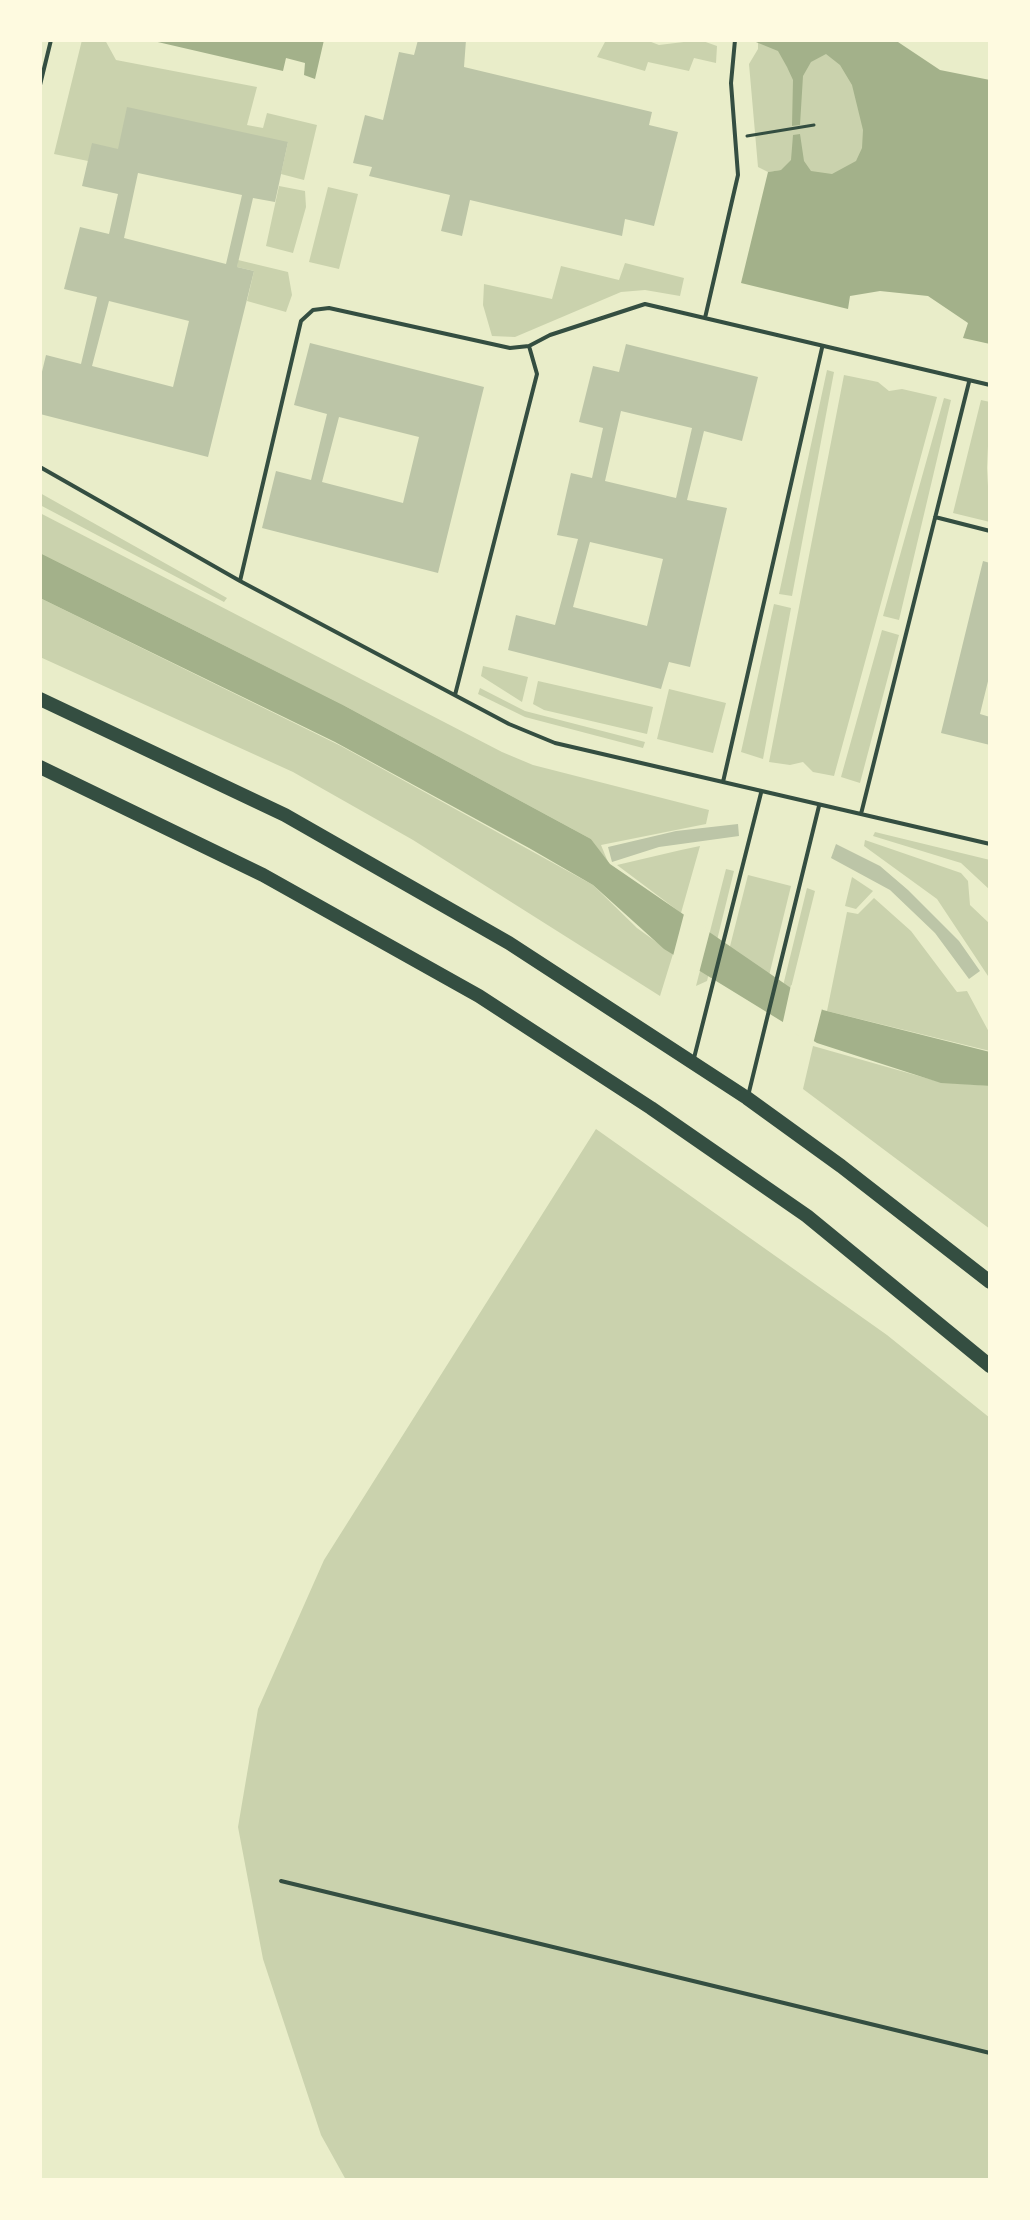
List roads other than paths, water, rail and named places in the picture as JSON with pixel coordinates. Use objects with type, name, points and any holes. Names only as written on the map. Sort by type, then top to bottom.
[{"type":"main road","points":[[40,699],[285,815],[509,943],[747,1098],[841,1166],[990,1282]]},
{"type":"main road","points":[[40,767],[263,875],[479,996],[651,1108],[807,1216],[990,1366]]},
{"type":"lane","points":[[40,85],[51,40]]},
{"type":"lane","points":[[705,318],[738,175],[731,83],[735,40]]},
{"type":"lane","points":[[240,581],[301,321],[313,310],[329,308],[510,348],[529,346],[550,335],[645,304],[990,385]]},
{"type":"lane","points":[[455,695],[537,374],[529,346]]},
{"type":"lane","points":[[723,783],[822,348]]},
{"type":"lane","points":[[861,814],[970,381]]},
{"type":"lane","points":[[40,467],[240,581],[455,695],[555,743],[990,844]]},
{"type":"lane","points":[[935,517],[990,531]]},
{"type":"lane","points":[[694,1062],[761,793]]},
{"type":"lane","points":[[747,1098],[819,806]]},
{"type":"lane","points":[[281,1881],[990,2053]]}]
